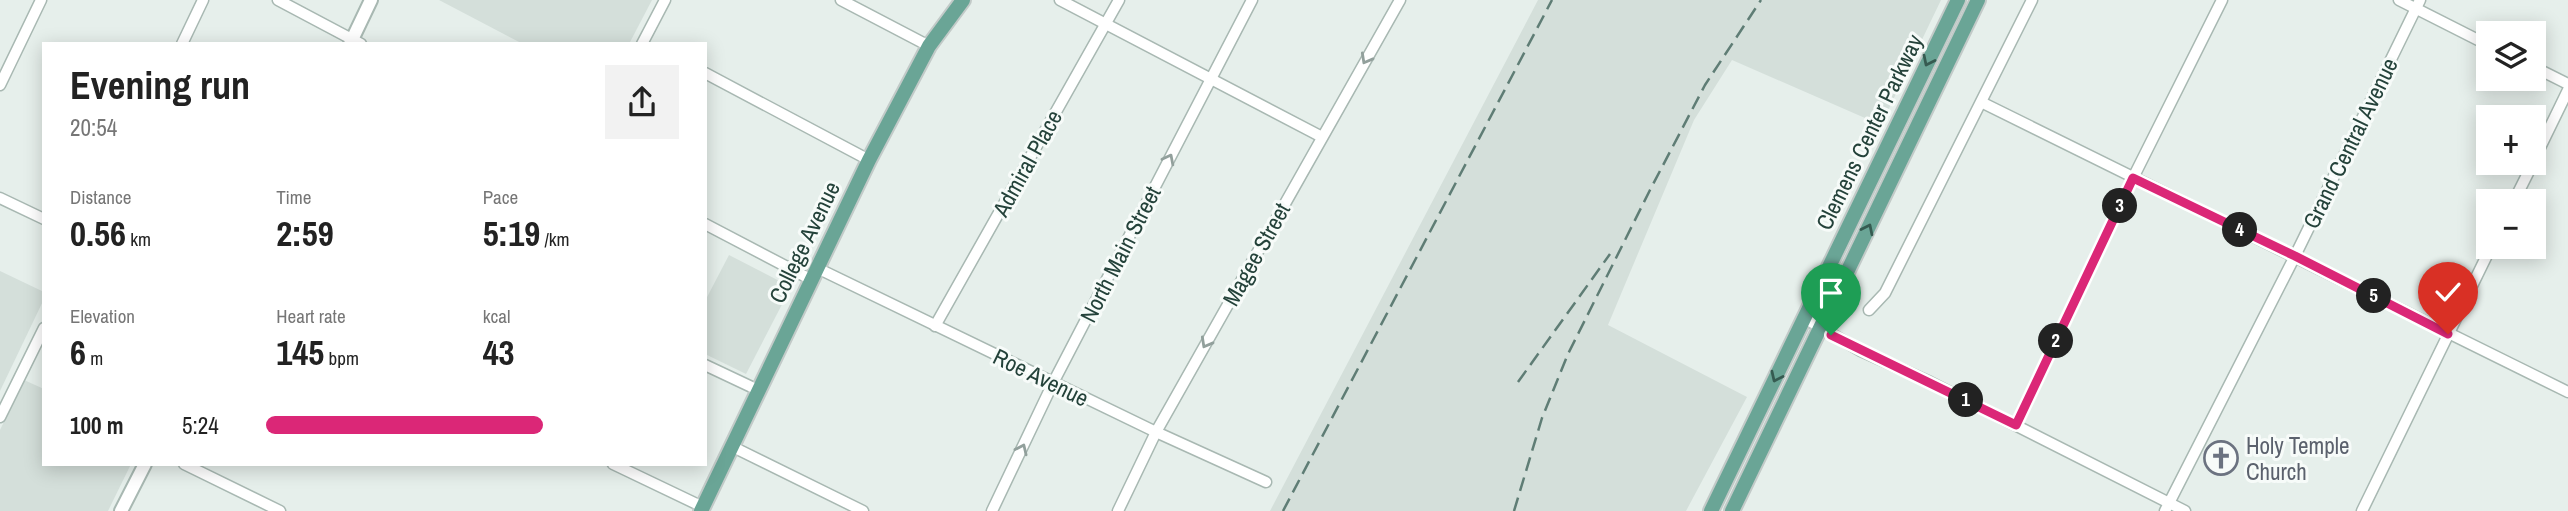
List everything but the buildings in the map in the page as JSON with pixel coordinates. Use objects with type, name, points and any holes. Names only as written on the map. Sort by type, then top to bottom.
[{"type":"main road","name":"College Avenue","points":[[702,509],[869,160],[929,46],[963,0]]},
{"type":"main road","name":"Clemens Center Parkway","points":[[1711,511],[1958,0]]},
{"type":"main road","name":"Clemens Center Parkway","points":[[1732,511],[1818,327],[1978,0]]},
{"type":"street","points":[[0,85],[41,0]]},
{"type":"street","points":[[183,42],[203,0]]},
{"type":"street","points":[[278,0],[355,42],[372,0]]},
{"type":"street","points":[[645,42],[665,0]]},
{"type":"street","points":[[841,0],[929,46]]},
{"type":"street","points":[[1060,0],[1322,137]]},
{"type":"street","name":"Admiral Place","points":[[935,326],[1119,0]]},
{"type":"street","name":"North Main Street","points":[[992,511],[1053,383],[1252,0]]},
{"type":"street","name":"Magee Street","points":[[1118,511],[1156,432],[1400,0]]},
{"type":"street","points":[[1868,310],[1885,293],[1983,103],[2032,0]]},
{"type":"street","points":[[2016,425],[2133,178],[2222,0]]},
{"type":"street","points":[[2399,0],[2418,4],[2476,39]]},
{"type":"street","name":"Grand Central Avenue","points":[[2167,507],[2295,256],[2418,4]]},
{"type":"street","points":[[2546,73],[2568,83]]},
{"type":"street","points":[[707,74],[869,160]]},
{"type":"street","points":[[2546,135],[2568,90]]},
{"type":"street","points":[[1983,103],[2568,392]]},
{"type":"street","points":[[0,198],[42,218]]},
{"type":"street","name":"Roe Avenue","points":[[707,225],[935,326],[1266,482]]},
{"type":"street","points":[[2362,511],[2485,259]]},
{"type":"street","points":[[1804,318],[1861,351],[2016,425],[2167,507],[2185,511]]},
{"type":"street","points":[[0,417],[42,332]]},
{"type":"street","points":[[707,366],[758,390]]},
{"type":"street","points":[[731,446],[863,511]]},
{"type":"street","points":[[121,511],[144,466]]},
{"type":"street","points":[[188,466],[281,511]]},
{"type":"street","points":[[617,466],[702,509]]},
{"type":"shaded area","points":[[439,0],[652,0],[630,42],[519,42]]},
{"type":"shaded area","points":[[1538,0],[1941,0],[1881,125],[1732,60],[1694,120],[1608,325],[1747,397],[1686,511],[1270,511]]},
{"type":"shaded area","points":[[729,255],[791,287],[746,374],[707,355],[707,297]]},
{"type":"shaded area","points":[[0,271],[42,291],[42,303],[0,391]]},
{"type":"shaded area","points":[[24,380],[42,388],[42,466],[130,466],[108,511],[0,511],[0,430]]},
{"type":"railway","points":[[1283,511],[1552,0]]},
{"type":"railway","points":[[1514,511],[1542,418],[1568,354],[1705,85],[1761,0]]},
{"type":"railway","points":[[1518,382],[1610,254]]},
{"type":"place","name":"Holy Temple Church","points":[[2221,458]]},
{"type":"route","points":[[1831,335],[2016,425],[2133,178],[2448,334]]}]
